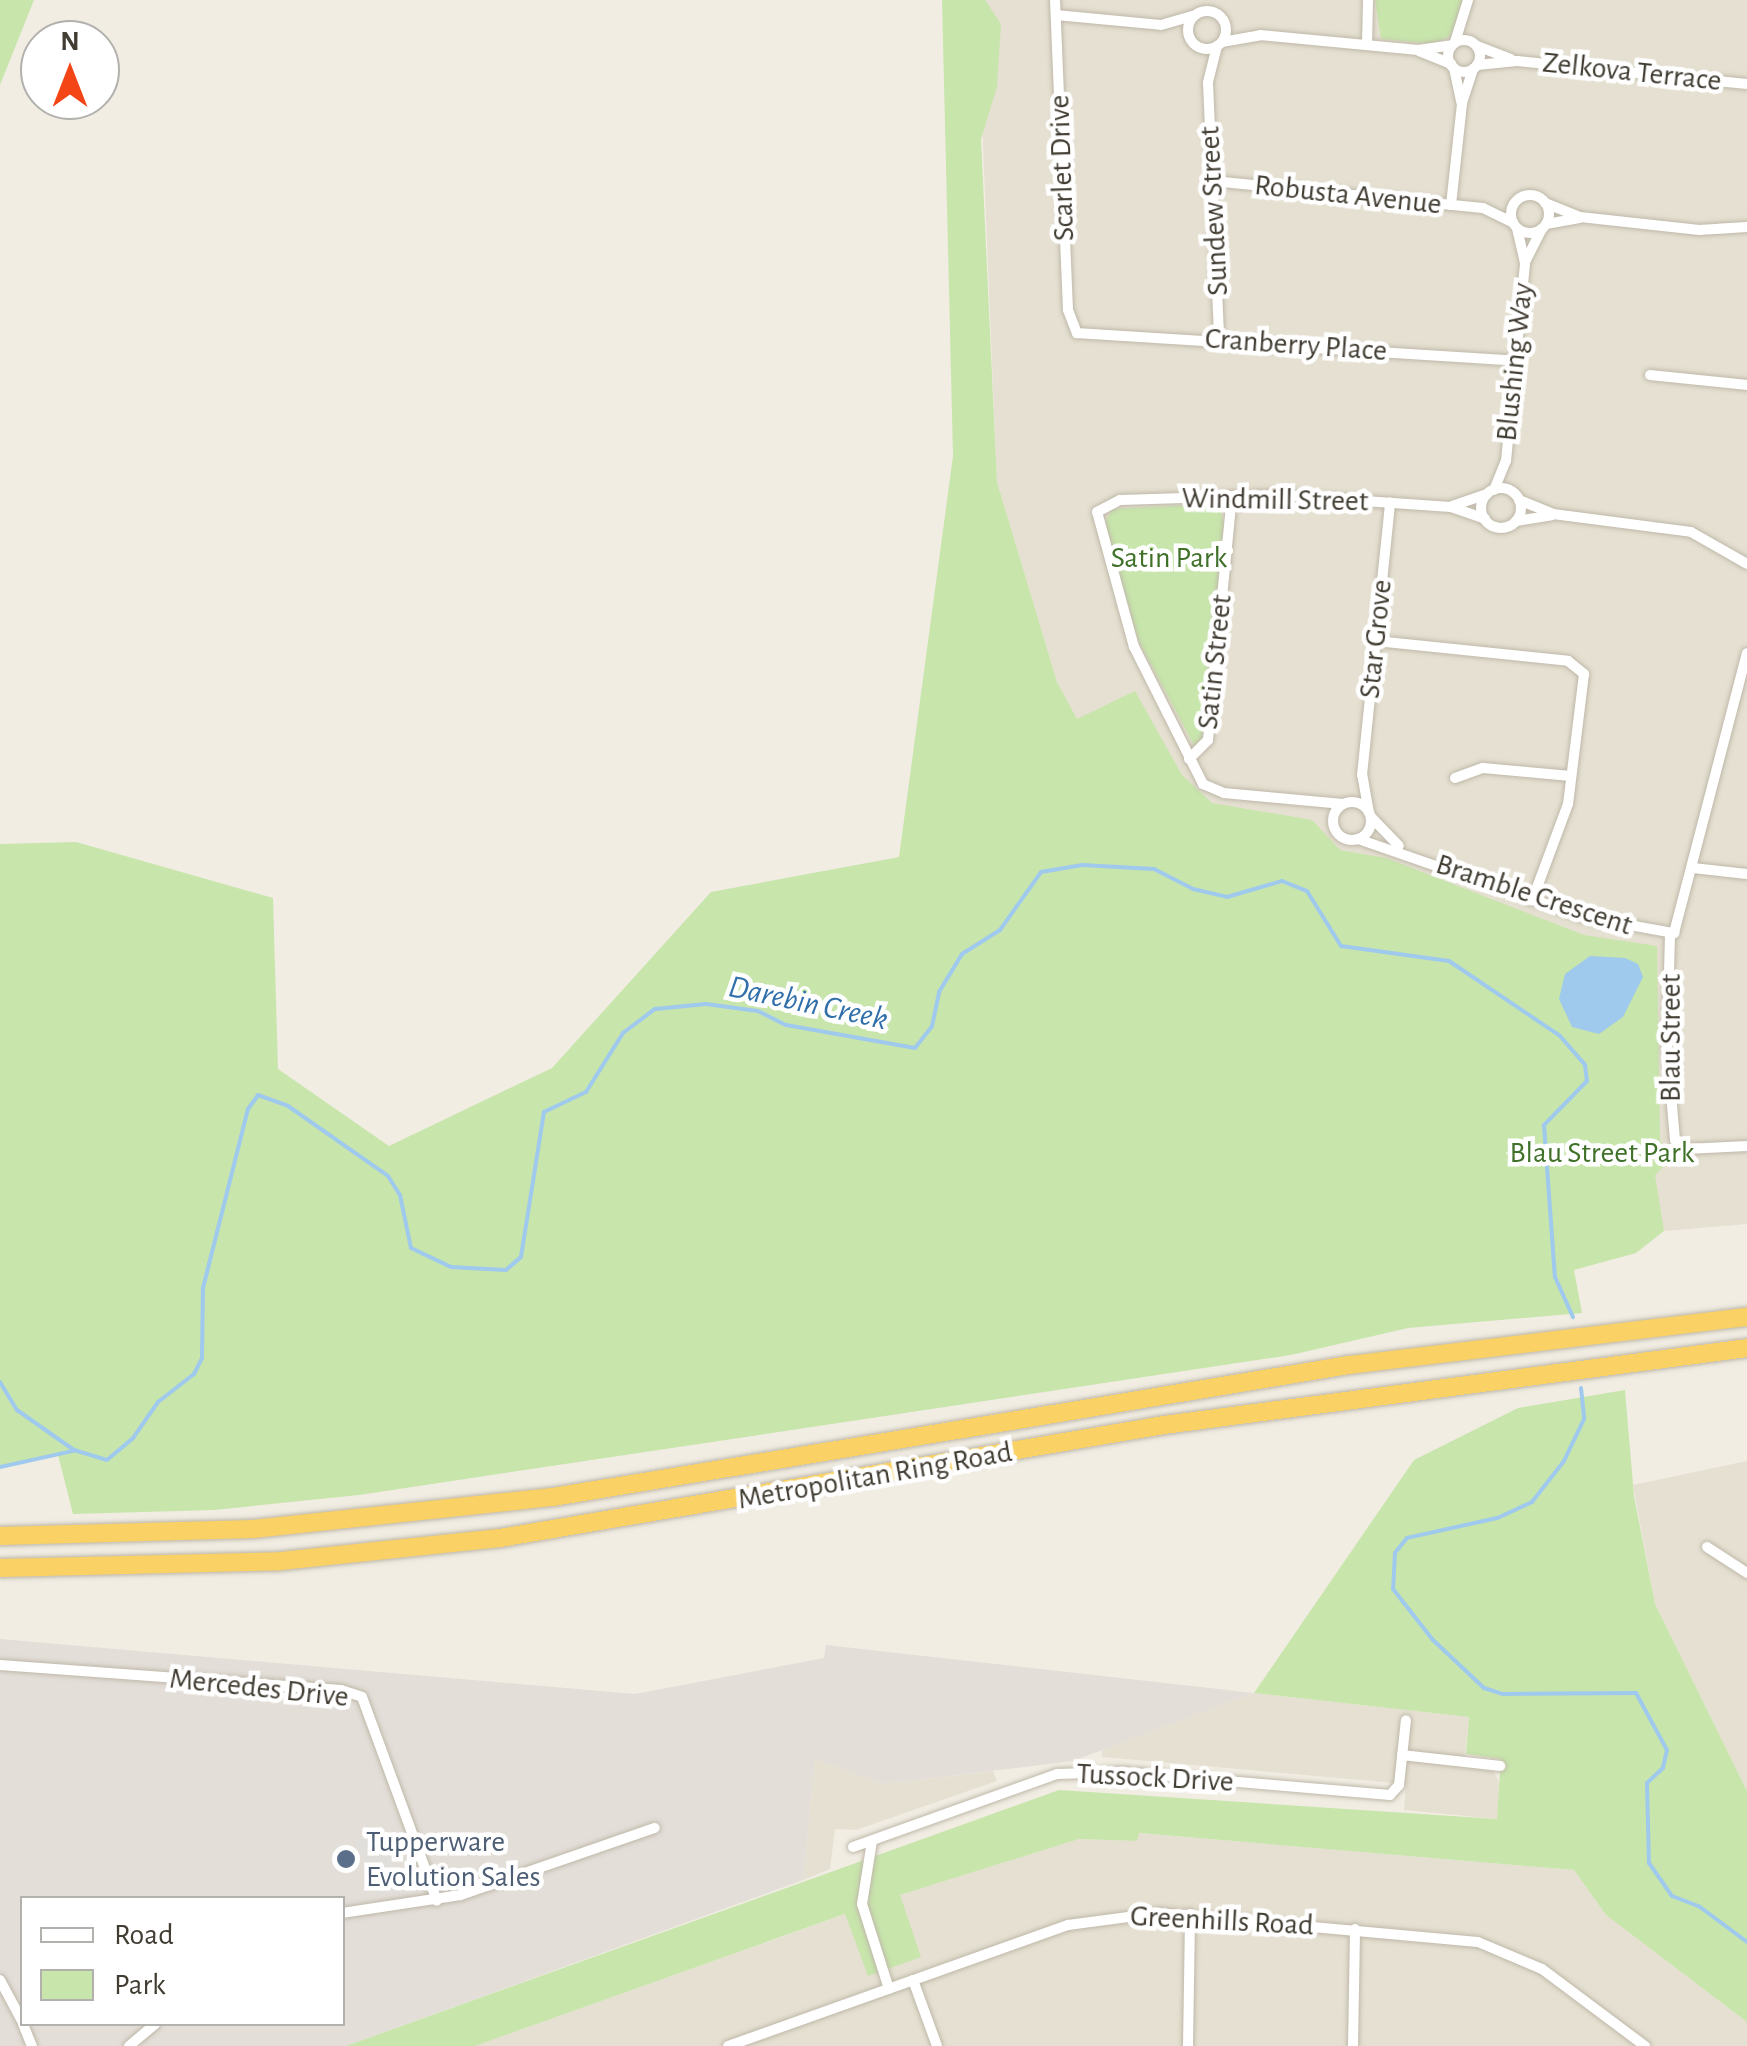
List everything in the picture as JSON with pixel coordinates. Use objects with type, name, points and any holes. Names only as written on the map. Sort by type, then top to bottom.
[{"type":"highway","name":"Metropolitan Ring Road","points":[[0,1536],[253,1529],[553,1497],[1525,1341],[1747,1317]]},
{"type":"highway","name":"Metropolitan Ring Road","points":[[0,1568],[281,1561],[500,1538],[1164,1425],[1626,1360],[1747,1348]]},
{"type":"street","name":"Scarlet Drive","points":[[1055,0],[1068,310],[1077,333]]},
{"type":"street","points":[[1194,43],[1196,14],[1203,0]]},
{"type":"street","points":[[1213,0],[1222,20]]},
{"type":"street","points":[[1366,45],[1368,0]]},
{"type":"street","points":[[1462,103],[1452,66],[1454,44],[1468,6]]},
{"type":"street","points":[[1451,205],[1462,103],[1475,67],[1476,45],[1468,6]]},
{"type":"street","points":[[1056,15],[1161,25],[1196,14],[1260,35],[1418,50],[1454,44]]},
{"type":"street","name":"Sundew Street","points":[[1208,83],[1222,20]]},
{"type":"street","points":[[1161,25],[1194,43],[1219,44],[1260,35]]},
{"type":"street","name":"Sundew Street","points":[[1194,43],[1208,83],[1219,339]]},
{"type":"street","name":"Zelkova Terrace","points":[[1454,44],[1476,45],[1517,61]]},
{"type":"street","points":[[1418,50],[1452,66]]},
{"type":"street","name":"Zelkova Terrace","points":[[1452,66],[1517,61],[1747,84]]},
{"type":"street","name":"Robusta Avenue","points":[[1213,181],[1483,208],[1535,196],[1545,203]]},
{"type":"street","points":[[1516,200],[1515,226],[1544,226],[1580,218]]},
{"type":"street","points":[[1544,226],[1545,203],[1580,218],[1699,230],[1747,227]]},
{"type":"street","name":"Robusta Avenue","points":[[1483,208],[1515,226]]},
{"type":"street","name":"Blushing Way","points":[[1484,519],[1491,492],[1506,461],[1525,263],[1515,226]]},
{"type":"street","name":"Blushing Way","points":[[1525,263],[1544,226]]},
{"type":"street","name":"Cranberry Place","points":[[1077,333],[1219,339],[1516,361]]},
{"type":"street","points":[[1650,375],[1747,385]]},
{"type":"street","name":"Blushing Way","points":[[1506,461],[1518,498]]},
{"type":"street","points":[[1491,492],[1518,498],[1553,514],[1692,532],[1747,564]]},
{"type":"street","name":"Windmill Street","points":[[1451,506],[1491,492]]},
{"type":"street","name":"Windmill Street","points":[[1188,759],[1127,629],[1096,527],[1100,507],[1120,500],[1232,496],[1451,506],[1500,528],[1516,521]]},
{"type":"street","name":"Satin Street","points":[[1188,759],[1208,740],[1232,496]]},
{"type":"street","points":[[1518,498],[1516,521],[1553,514]]},
{"type":"street","name":"Star Grove","points":[[1370,815],[1362,775],[1390,502]]},
{"type":"street","points":[[1376,641],[1574,664],[1584,674],[1568,804],[1532,901]]},
{"type":"street","name":"Bramble Crescent","points":[[1358,840],[1404,850],[1532,901],[1670,935],[1681,924],[1724,762],[1747,653]]},
{"type":"street","points":[[1188,759],[1214,791],[1310,804],[1345,803],[1370,815],[1358,840],[1339,836],[1333,824],[1310,804]]},
{"type":"street","points":[[1456,778],[1483,768],[1571,776]]},
{"type":"street","name":"Star Grove","points":[[1333,824],[1362,775]]},
{"type":"street","name":"Bramble Crescent","points":[[1370,815],[1404,850]]},
{"type":"street","points":[[1693,868],[1747,874]]},
{"type":"street","name":"Blau Street","points":[[1670,935],[1667,1047],[1674,1140],[1686,1149],[1747,1146]]},
{"type":"street","points":[[1707,1546],[1747,1572]]},
{"type":"street","name":"Mercedes Drive","points":[[0,1665],[342,1690],[362,1698],[436,1901]]},
{"type":"street","name":"Tussock Drive","points":[[853,1848],[1057,1774],[1122,1772],[1390,1795],[1399,1786],[1406,1720]]},
{"type":"street","points":[[1402,1755],[1500,1766]]},
{"type":"street","points":[[345,1913],[436,1901],[656,1828]]},
{"type":"street","points":[[872,1840],[862,1904],[889,1989]]},
{"type":"street","name":"Greenhills Road","points":[[728,2046],[762,2040],[889,1989],[1068,1925],[1124,1914],[1190,1914],[1461,1940],[1516,1956],[1645,2046]]},
{"type":"street","points":[[1188,2046],[1190,1914]]},
{"type":"street","points":[[1353,2046],[1355,1929]]},
{"type":"street","points":[[0,1980],[20,2017]]},
{"type":"street","points":[[913,1980],[937,2046]]},
{"type":"street","points":[[129,2046],[153,2026]]},
{"type":"shaded area","points":[[977,0],[1747,0],[1747,1224],[1664,1231],[1154,869],[1057,682],[997,482]]},
{"type":"shaded area","points":[[1747,1461],[1747,1791],[1655,1604],[1633,1485]]},
{"type":"shaded area","points":[[0,1639],[635,1694],[824,1658],[826,1645],[1254,1693],[1073,1761],[883,1784],[815,1759],[803,1880],[346,2046],[0,2046]]},
{"type":"shaded area","points":[[1254,1693],[1469,1717],[1464,1767],[1493,1771],[1501,1785],[1498,1819],[1404,1810],[1406,1784],[1102,1757],[1102,1750]]},
{"type":"shaded area","points":[[815,1759],[883,1784],[993,1771],[997,1781],[856,1830],[835,1829],[830,1869],[803,1880]]},
{"type":"shaded area","points":[[382,1829],[402,1893],[376,1893],[355,1840]]},
{"type":"shaded area","points":[[1138,1833],[1574,1870],[1606,1915],[1747,2022],[1747,2046],[475,2046],[846,1914],[869,1975],[900,1895],[1079,1839],[1136,1841]]},
{"type":"green space","points":[[0,0],[34,0],[26,20],[20,20],[20,35],[0,85]]},
{"type":"green space","name":"Blau Street Park","points":[[942,0],[985,0],[1001,24],[997,87],[981,139],[997,482],[1057,682],[1077,719],[1135,691],[1182,775],[1212,803],[1312,820],[1340,850],[1386,858],[1584,935],[1657,946],[1660,1140],[1672,1158],[1655,1175],[1664,1231],[1636,1253],[1574,1270],[1582,1313],[1408,1328],[1291,1355],[359,1495],[214,1510],[73,1514],[58,1455],[0,1465],[0,844],[76,842],[273,898],[278,1069],[389,1146],[552,1068],[711,892],[899,857],[953,456]]},
{"type":"green space","points":[[1375,0],[1463,0],[1461,19],[1451,36],[1432,44],[1381,39]]},
{"type":"green space","name":"Satin Park","points":[[1208,504],[1220,509],[1224,524],[1202,742],[1195,747],[1139,642],[1104,525],[1112,509]]},
{"type":"green space","points":[[1625,1390],[1634,1496],[1655,1604],[1747,1791],[1747,2022],[1606,1915],[1574,1870],[1139,1833],[1137,1841],[1079,1839],[900,1895],[921,1957],[868,1976],[845,1914],[475,2046],[346,2046],[1059,1790],[1497,1819],[1501,1759],[1466,1754],[1469,1717],[1254,1693],[1414,1460],[1518,1408]]},
{"type":"water","points":[[1590,956],[1625,958],[1638,964],[1643,977],[1623,1017],[1599,1034],[1572,1027],[1559,999],[1565,974]]},
{"type":"waterway","name":"Darebin Creek","points":[[0,1382],[17,1410],[74,1450],[107,1460],[133,1438],[158,1402],[194,1374],[202,1358],[203,1288],[248,1109],[258,1095],[288,1106],[388,1176],[400,1195],[411,1248],[451,1267],[506,1270],[521,1257],[544,1112],[586,1092],[623,1033],[655,1009],[706,1004],[758,1011],[786,1025],[915,1048],[932,1026],[939,992],[962,954],[1000,930],[1041,872],[1082,865],[1154,869],[1193,889],[1227,897],[1282,881],[1307,891],[1341,946],[1449,961],[1560,1036],[1585,1065],[1587,1081],[1544,1125],[1555,1277],[1573,1317]]},
{"type":"waterway","name":"Darebin Creek","points":[[1581,1388],[1584,1419],[1564,1461],[1532,1502],[1497,1518],[1407,1538],[1395,1553],[1393,1589],[1433,1640],[1484,1688],[1503,1694],[1636,1693],[1667,1750],[1663,1768],[1647,1783],[1649,1863],[1672,1896],[1700,1907],[1747,1942]]},
{"type":"waterway","points":[[0,1467],[73,1451]]},
{"type":"place","name":"Tupperware Evolution Sales","points":[[346,1859]]}]
